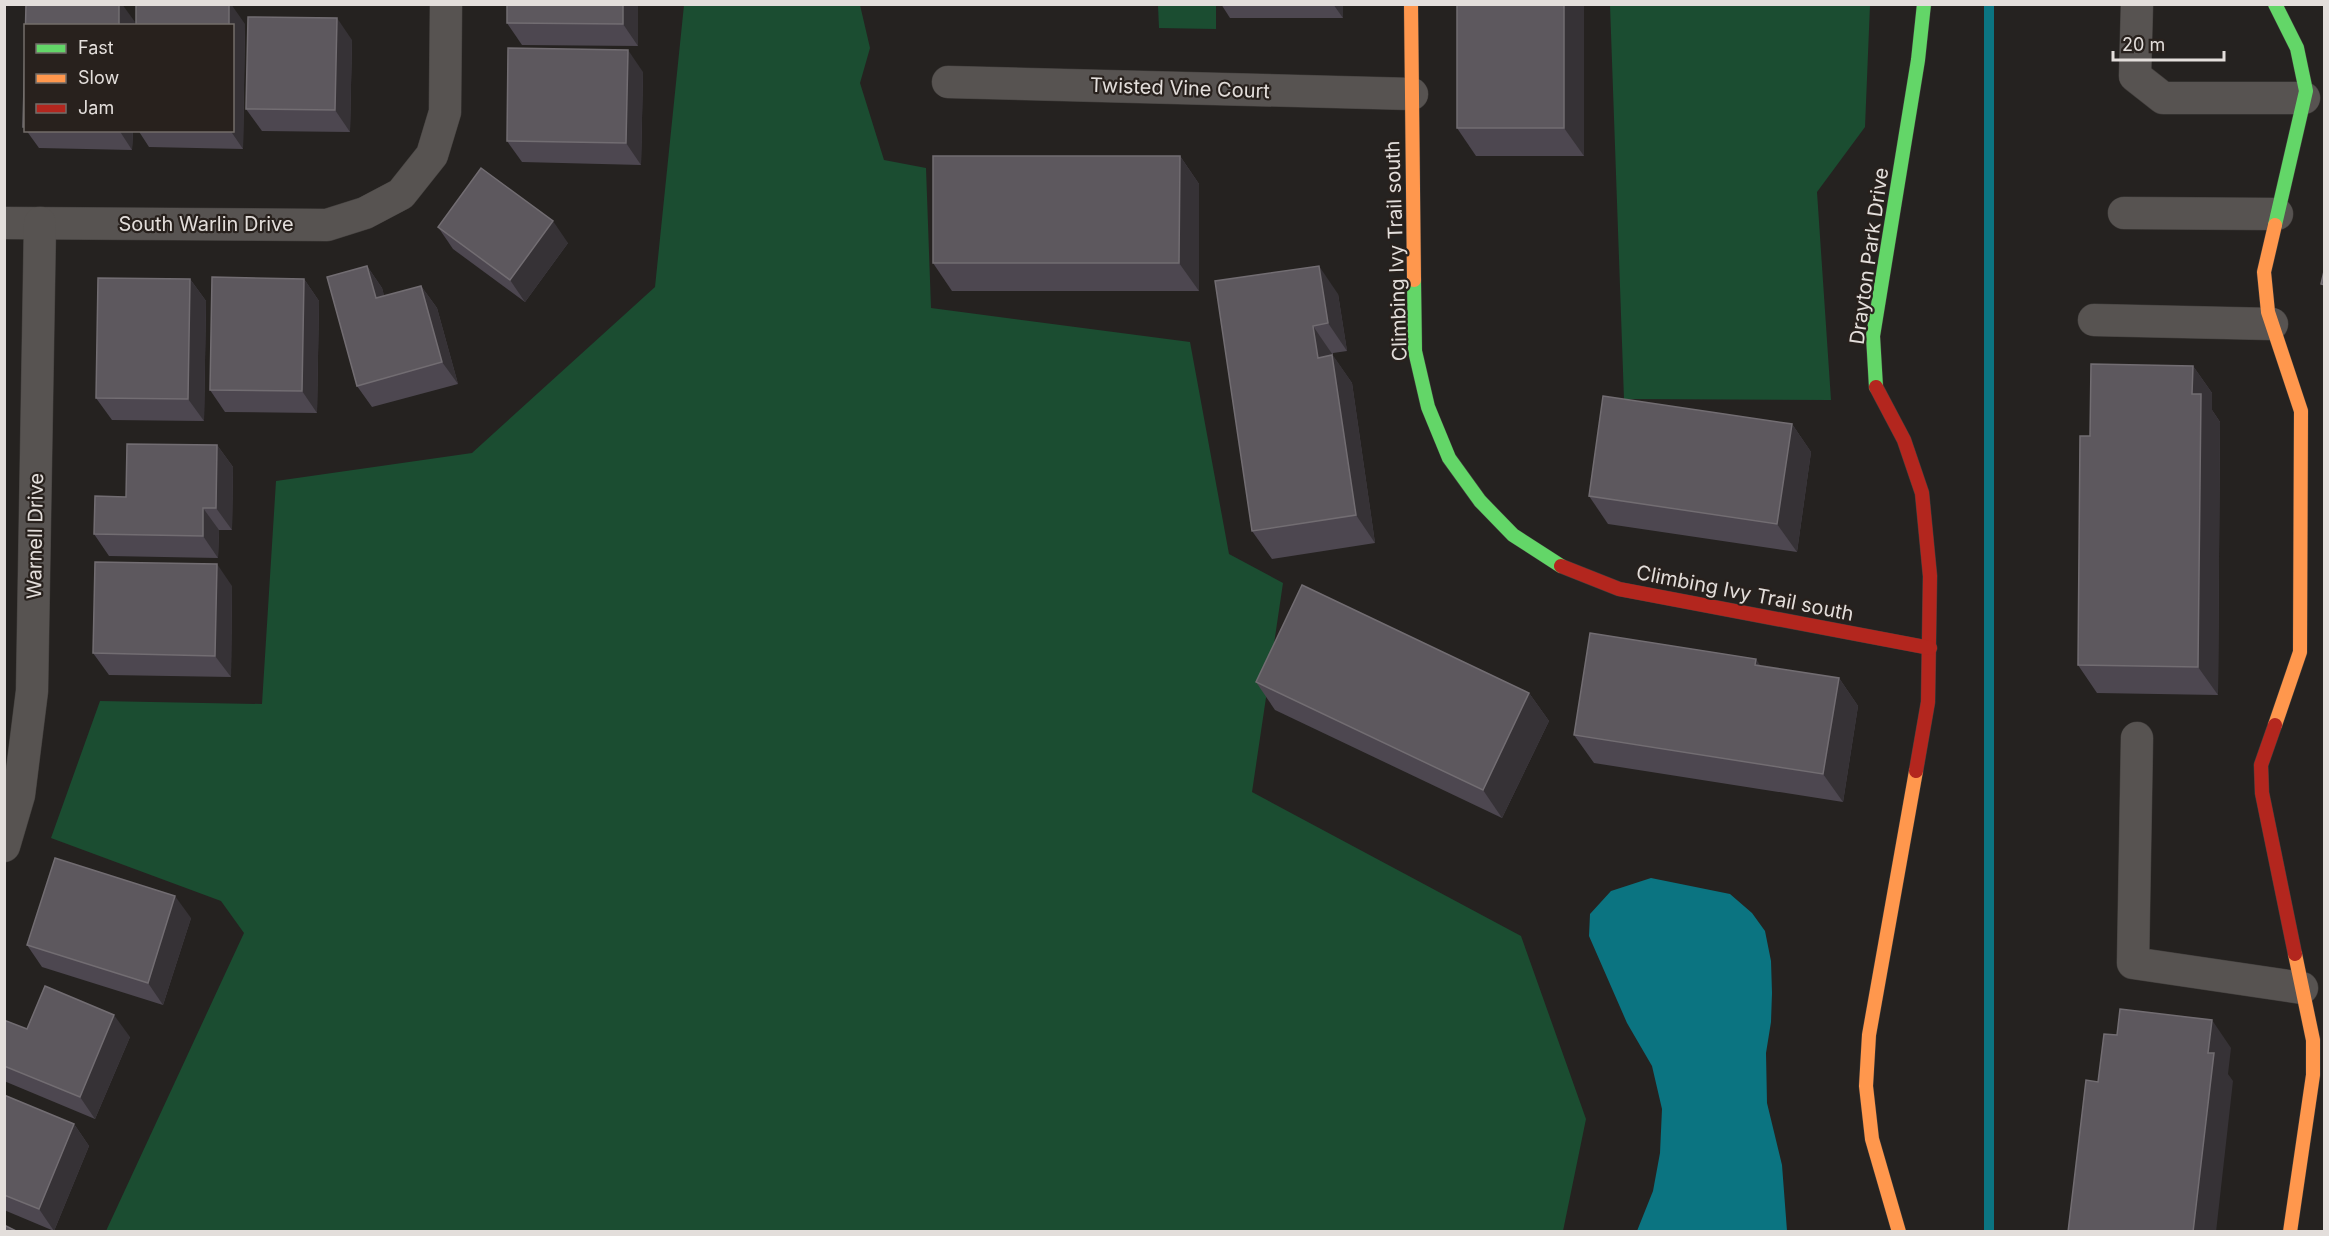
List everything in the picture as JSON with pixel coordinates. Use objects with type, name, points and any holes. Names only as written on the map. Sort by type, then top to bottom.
[{"type":"street","name":"South Warlin Drive","points":[[4,223],[327,225],[365,213],[400,194],[432,155],[445,112],[446,4]]},
{"type":"street","name":"Climbing Ivy Trail south","points":[[1411,4],[1415,351],[1428,407],[1449,458],[1480,501],[1513,535],[1556,564],[1619,590],[1930,648]]},
{"type":"street","name":"Drayton Park Drive","points":[[1899,1232],[1872,1139],[1866,1086],[1869,1035],[1928,702],[1930,576],[1922,493],[1904,440],[1876,386],[1873,336],[1918,60],[1924,4]]},
{"type":"street","points":[[2137,4],[2135,76],[2163,98],[2304,98]]},
{"type":"street","points":[[2276,4],[2297,48],[2306,91],[2264,272],[2268,312],[2301,411],[2300,652],[2261,765],[2262,793],[2313,1040],[2313,1075],[2290,1232]]},
{"type":"street","name":"Twisted Vine Court","points":[[948,82],[1412,94]]},
{"type":"street","points":[[2124,213],[2277,214]]},
{"type":"street","name":"Warnell Drive","points":[[4,846],[20,795],[33,691],[40,223]]},
{"type":"street","points":[[2094,320],[2272,324]]},
{"type":"street","points":[[2137,738],[2133,963],[2302,988]]},
{"type":"green space","points":[[684,5],[860,5],[870,48],[860,83],[884,160],[926,168],[931,308],[1190,342],[1229,554],[1283,583],[1252,792],[1521,936],[1586,1119],[1563,1231],[106,1231],[244,933],[221,901],[51,838],[100,701],[262,704],[276,481],[472,453],[655,287]]},
{"type":"green space","points":[[1158,5],[1216,5],[1216,29],[1159,28]]},
{"type":"green space","points":[[1610,5],[1870,5],[1865,127],[1817,192],[1831,400],[1624,399]]},
{"type":"water","points":[[1651,878],[1730,894],[1752,913],[1765,931],[1771,961],[1772,993],[1771,1022],[1766,1053],[1767,1103],[1782,1165],[1787,1231],[1637,1231],[1653,1191],[1660,1153],[1662,1109],[1652,1066],[1627,1023],[1589,936],[1590,914],[1611,891]]},
{"type":"building","points":[[26,4],[119,4],[119,24],[26,24]]},
{"type":"building","points":[[136,4],[229,4],[229,24],[136,24]]},
{"type":"building","points":[[507,4],[623,4],[623,24],[507,23]]},
{"type":"building","points":[[1457,4],[1564,4],[1564,128],[1457,128]]},
{"type":"building","points":[[248,17],[337,18],[335,110],[246,109]]},
{"type":"building","points":[[508,48],[628,50],[626,143],[507,141]]},
{"type":"building","points":[[933,156],[1180,156],[1179,263],[933,263]]},
{"type":"building","points":[[481,168],[553,221],[510,280],[438,227]]},
{"type":"building","points":[[367,266],[376,298],[421,286],[442,362],[357,386],[327,277]]},
{"type":"building","points":[[1319,266],[1328,323],[1313,326],[1318,358],[1332,355],[1356,515],[1252,531],[1215,281]]},
{"type":"building","points":[[2325,267],[2325,285],[2321,284]]},
{"type":"building","points":[[212,277],[304,279],[302,391],[210,390]]},
{"type":"building","points":[[98,278],[190,279],[188,399],[96,398]]},
{"type":"building","points":[[2091,364],[2193,366],[2192,394],[2201,394],[2198,667],[2078,665],[2080,436],[2090,436]]},
{"type":"building","points":[[1603,396],[1792,424],[1777,524],[1589,496]]},
{"type":"building","points":[[127,444],[217,445],[216,508],[203,508],[203,536],[94,534],[95,496],[126,497]]},
{"type":"building","points":[[95,562],[217,564],[215,656],[93,653]]},
{"type":"building","points":[[1302,585],[1529,693],[1483,790],[1256,682]]},
{"type":"building","points":[[1590,633],[1756,659],[1755,665],[1839,678],[1823,774],[1574,735]]},
{"type":"building","points":[[55,858],[175,896],[148,983],[27,945]]},
{"type":"building","points":[[45,986],[114,1015],[80,1097],[4,1066],[4,1020],[27,1029]]},
{"type":"building","points":[[2120,1009],[2212,1020],[2208,1053],[2214,1053],[2193,1232],[2068,1232],[2086,1080],[2098,1082],[2104,1034],[2117,1035]]},
{"type":"building","points":[[4,1095],[74,1124],[39,1209],[4,1195]]},
{"type":"building","points":[[4,1225],[18,1232],[4,1232]]},
{"type":"waterway","points":[[1989,4],[1989,1232]]},
{"type":"traffic: fast","points":[[1876,387],[1873,336],[1918,60],[1924,4]]},
{"type":"traffic: fast","points":[[2275,4],[2297,48],[2306,91],[2275,225]]},
{"type":"traffic: fast","points":[[1414,280],[1415,351],[1428,407],[1449,458],[1480,501],[1513,535],[1561,566]]},
{"type":"traffic: slow","points":[[1411,4],[1414,280]]},
{"type":"traffic: slow","points":[[2275,225],[2264,272],[2268,312],[2301,411],[2300,652],[2275,725]]},
{"type":"traffic: slow","points":[[1899,1232],[1872,1139],[1866,1086],[1869,1035],[1916,771]]},
{"type":"traffic: slow","points":[[2290,1232],[2313,1075],[2313,1040],[2295,954]]},
{"type":"traffic: jam","points":[[1876,387],[1904,440],[1922,493],[1930,576],[1928,702],[1916,771]]},
{"type":"traffic: jam","points":[[1561,566],[1619,589],[1930,648]]},
{"type":"traffic: jam","points":[[2275,725],[2261,765],[2262,793],[2295,954]]}]
